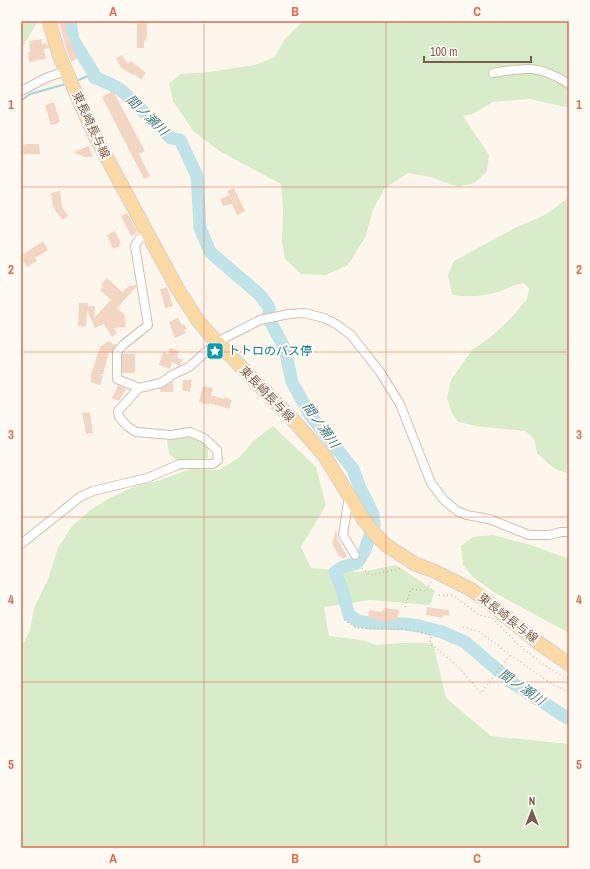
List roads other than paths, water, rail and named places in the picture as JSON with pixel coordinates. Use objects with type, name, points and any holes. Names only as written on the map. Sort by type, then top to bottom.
[{"type":"main road","name":"東長崎長与線","points":[[49,21],[59,55],[95,136],[177,288],[200,322],[217,342],[324,454],[374,534],[386,545],[415,564],[434,571],[470,589],[536,641],[569,664]]},
{"type":"street","points":[[493,73],[516,68],[530,68],[540,70],[560,78],[569,84]]},
{"type":"street","points":[[21,90],[48,77],[66,71]]},
{"type":"street","points":[[148,234],[139,239],[134,246],[148,325],[123,345],[117,352],[117,379],[138,388],[161,383],[172,375],[189,367],[217,342],[260,320],[288,314],[304,313],[324,318],[336,324],[351,335],[380,372],[400,404],[431,483],[444,500],[457,511],[467,515],[489,519],[529,535],[549,535],[569,532]]},
{"type":"street","points":[[21,544],[80,497],[94,491],[147,478],[180,464],[213,464],[218,460],[217,450],[204,438],[190,432],[171,435],[136,432],[127,426],[119,417],[118,411],[138,388]]},
{"type":"street","points":[[349,496],[343,535],[355,555]]},
{"type":"waterway","name":"間ノ瀬川","points":[[70,21],[73,40],[93,72],[94,77],[121,90],[171,138],[180,140],[197,176],[200,228],[210,252],[260,295],[269,307],[269,319],[285,349],[292,382],[310,415],[353,469],[360,488],[373,514],[374,525],[364,552],[357,563],[343,567],[335,572],[341,586],[349,615],[358,621],[370,623],[419,626],[442,632],[465,642],[514,684],[569,719]]},
{"type":"waterway","points":[[76,81],[88,76],[94,77]]},
{"type":"waterway","points":[[21,101],[30,94],[66,84]]},
{"type":"place","name":"トトロのバス停","points":[[215,351]]}]
